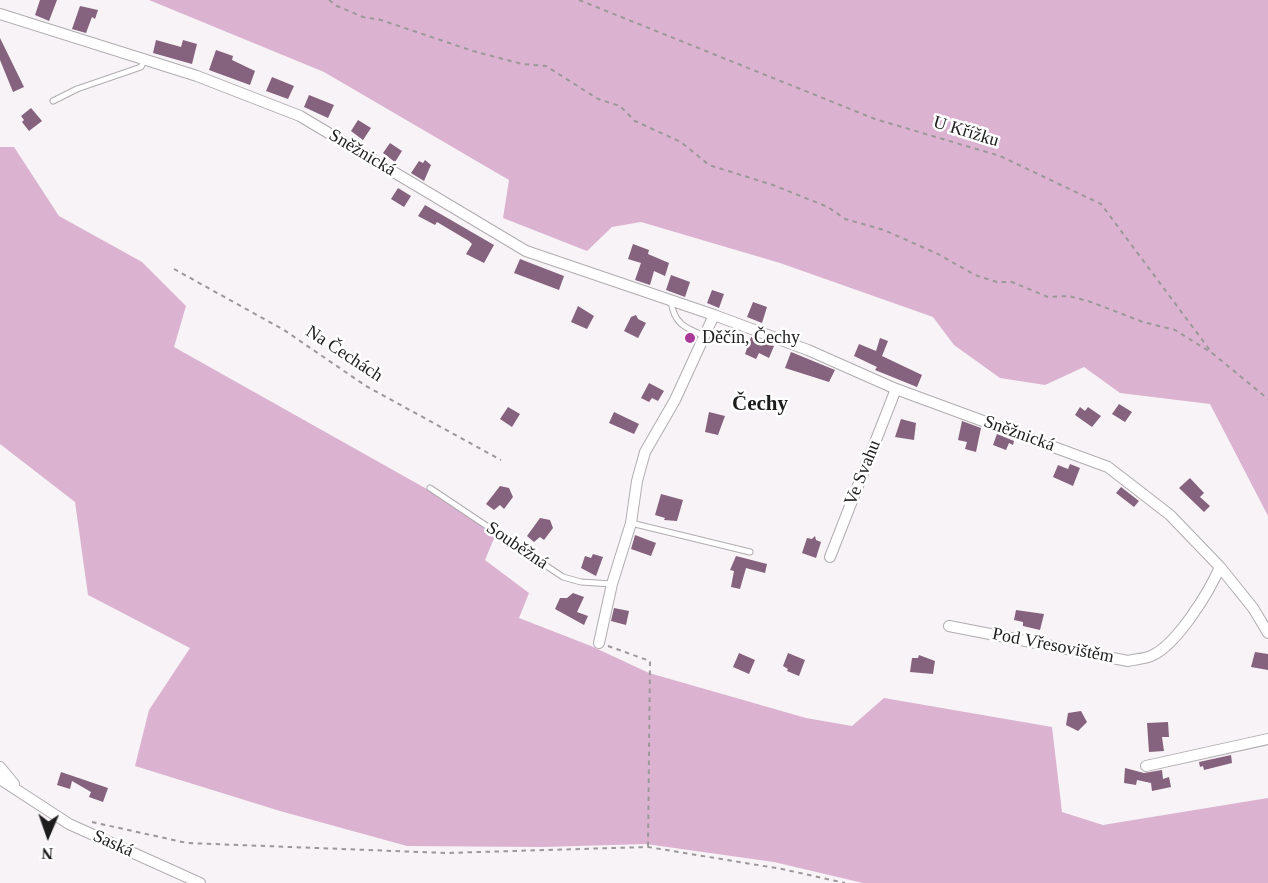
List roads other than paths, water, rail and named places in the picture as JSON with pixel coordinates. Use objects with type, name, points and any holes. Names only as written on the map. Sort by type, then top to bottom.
[{"type":"street","name":"Sněžnická","points":[[0,14],[196,76],[300,116],[525,251],[714,315],[808,350],[896,389],[1108,468],[1170,515],[1220,567],[1253,608],[1268,633]]},
{"type":"street","points":[[599,643],[612,584],[631,524],[637,481],[645,452],[706,337],[714,315]]},
{"type":"street","name":"Ve Svahu","points":[[830,557],[896,389]]},
{"type":"street","name":"Pod Vřesovištěm","points":[[950,626],[1128,661],[1152,656],[1167,644],[1208,594],[1220,567]]},
{"type":"street","points":[[1146,766],[1268,739]]},
{"type":"street","points":[[0,767],[26,798]]},
{"type":"street","name":"Saská","points":[[0,779],[69,824],[200,883]]},
{"type":"lane","points":[[53,101],[77,88],[141,67],[144,61]]},
{"type":"lane","points":[[671,300],[673,315],[679,325],[706,337]]},
{"type":"lane","name":"Souběžná","points":[[430,488],[563,577],[581,582],[612,584]]},
{"type":"lane","points":[[631,524],[750,552]]},
{"type":"place","name":"Děčín, Čechy","points":[[690,338]]},
{"type":"district","name":"Čechy","points":[[760,405]]}]
